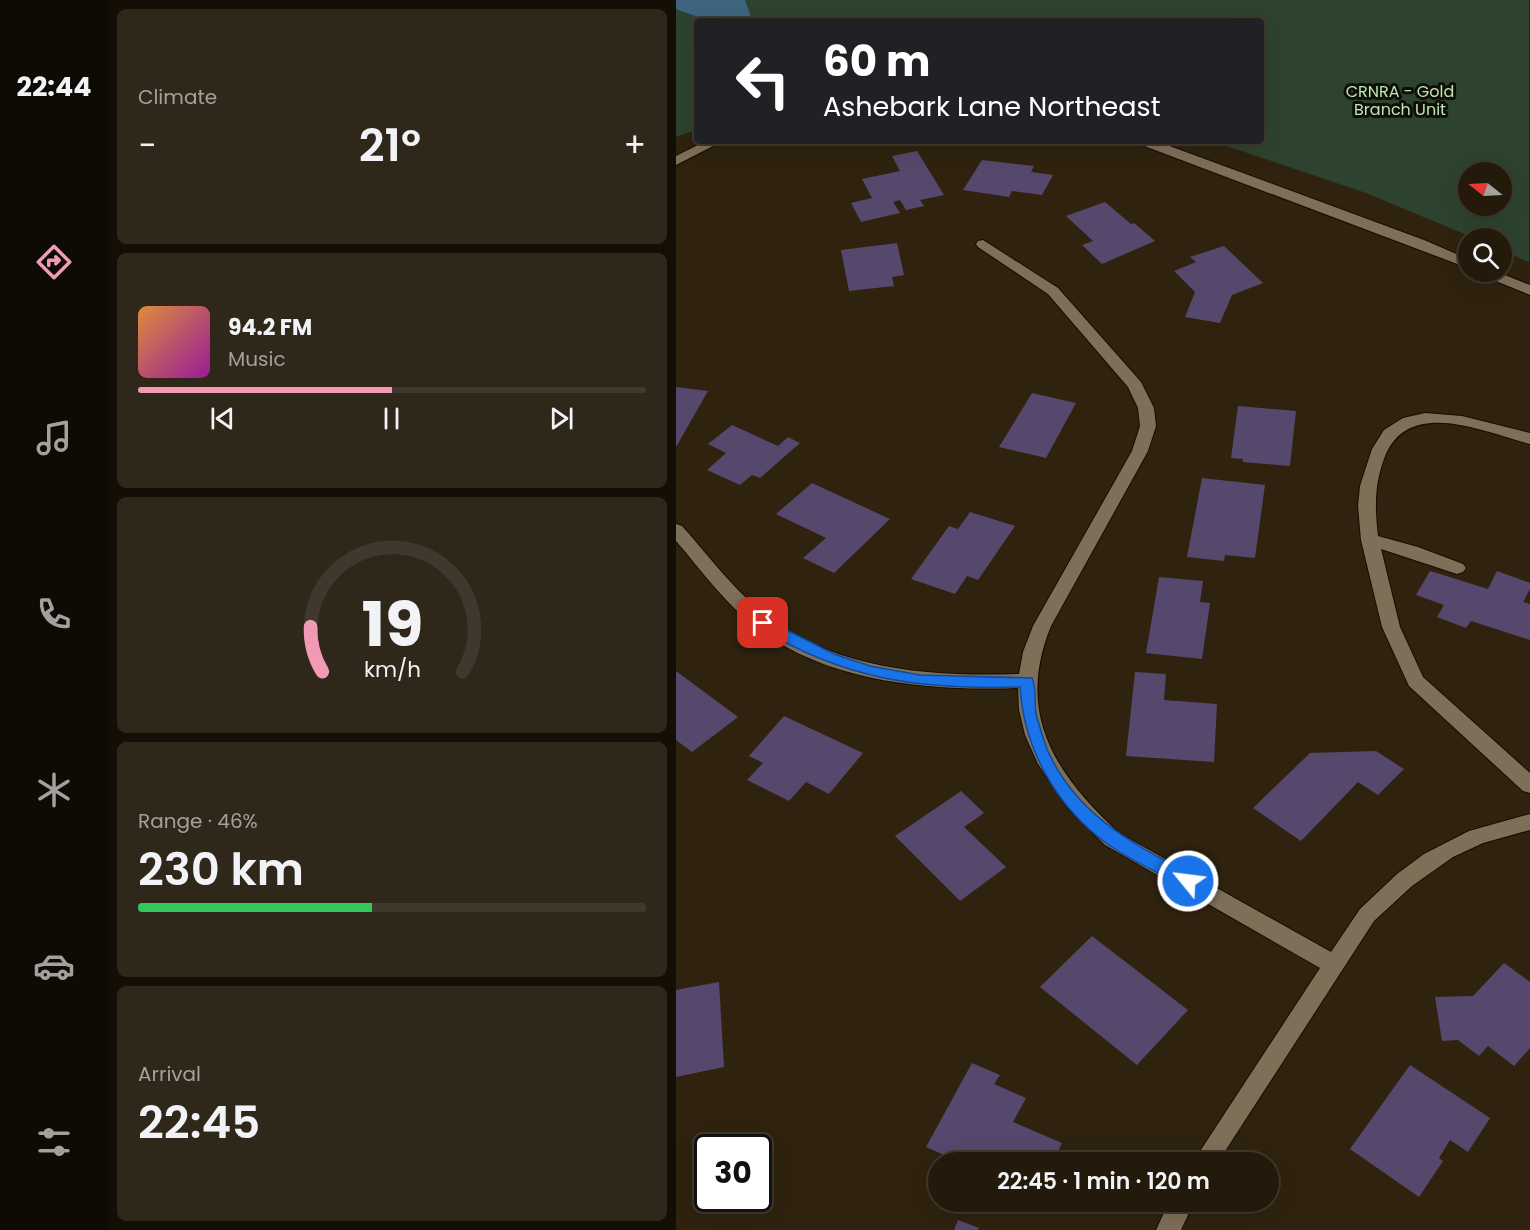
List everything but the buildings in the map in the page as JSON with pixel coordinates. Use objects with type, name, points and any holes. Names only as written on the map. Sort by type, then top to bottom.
[{"type":"street","points":[[676,161],[710,144]]},
{"type":"street","points":[[1152,144],[1398,235],[1458,260]]},
{"type":"street","points":[[983,244],[1053,291],[1135,385],[1146,408],[1148,426],[1140,451],[1042,626],[1031,655],[1027,681],[1029,714],[1041,751],[1062,788],[1083,813],[1112,839],[1333,964]]},
{"type":"street","points":[[1509,282],[1530,291]]},
{"type":"street","points":[[1530,440],[1456,420],[1428,418],[1409,421],[1395,428],[1384,444],[1371,477],[1367,496],[1370,540],[1390,627],[1416,681],[1530,785]]},
{"type":"street","points":[[676,530],[763,623],[789,639],[829,658],[869,671],[920,680],[978,683],[1027,681]]},
{"type":"street","points":[[1370,540],[1412,551],[1457,568]]},
{"type":"street","points":[[1211,1152],[1367,915],[1399,883],[1442,853],[1475,837],[1530,822]]},
{"type":"street","points":[[1168,1230],[1177,1212]]},
{"type":"green space","name":"CRNRA - Gold Branch Unit","points":[[676,0],[1529,0],[1529,262],[1512,255],[1512,228],[1458,228],[1458,231],[1366,193],[1221,144],[1264,144],[1264,18],[694,18],[694,130],[676,137]]},
{"type":"water","points":[[676,0],[745,0],[751,18],[701,18],[676,9]]},
{"type":"route","points":[[763,623],[789,639],[829,658],[869,671],[920,680],[978,683],[1027,681],[1029,714],[1041,751],[1062,788],[1083,813],[1112,839],[1188,881]]}]
